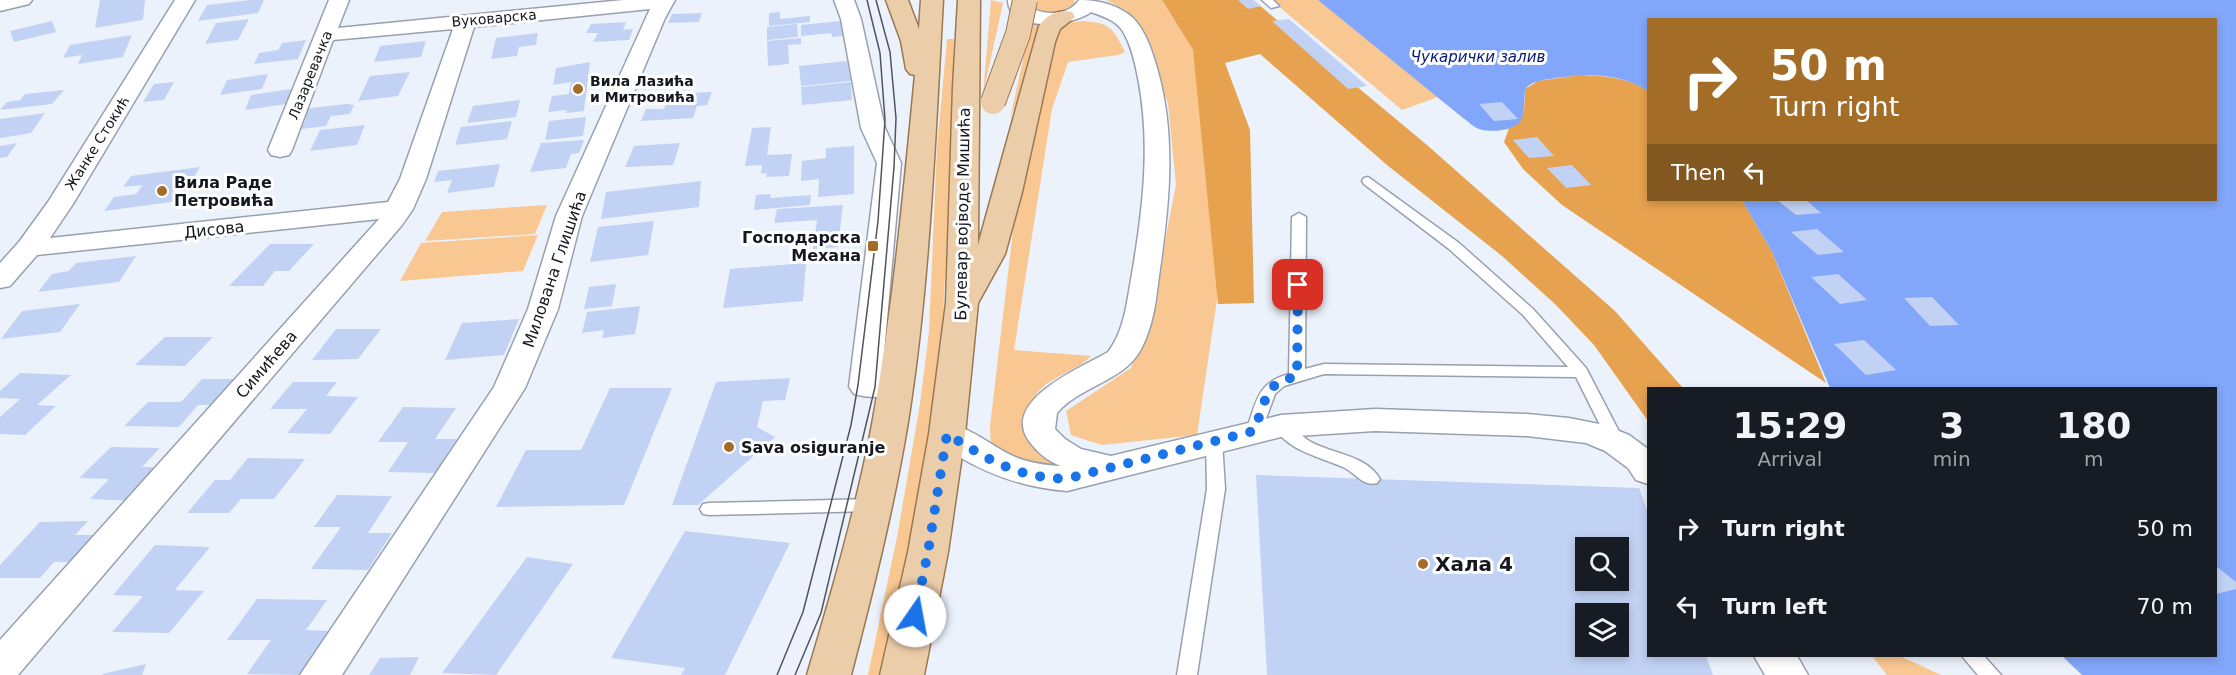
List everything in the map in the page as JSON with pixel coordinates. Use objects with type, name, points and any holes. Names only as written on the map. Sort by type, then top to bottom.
[{"type":"main road","points":[[897,0],[915,51],[923,103]]},
{"type":"main road","points":[[829,675],[861,559],[896,385],[932,0]]},
{"type":"main road","name":"Булевар војводе Мишића","points":[[902,675],[928,552],[947,434],[962,303],[969,0]]},
{"type":"main road","points":[[964,149],[993,102],[1018,34],[1017,1]]},
{"type":"main road","points":[[962,303],[990,254],[1050,26],[1078,8]]},
{"type":"street","points":[[0,5],[22,0]]},
{"type":"street","name":"Жанке Стокић","points":[[0,280],[29,248],[82,171],[185,0]]},
{"type":"street","name":"Лазаревачка","points":[[280,150],[339,0]]},
{"type":"street","points":[[844,0],[851,19],[873,128],[889,163],[865,387],[896,385]]},
{"type":"street","name":"Вуковарска","points":[[326,35],[664,1]]},
{"type":"street","name":"Милована Глишића","points":[[320,675],[519,370],[543,309],[569,216],[664,1]]},
{"type":"street","points":[[1017,1],[1021,11],[1035,16],[1078,8],[1123,20],[1135,37],[1145,60],[1157,116],[1159,182],[1142,295],[1127,350],[1119,359],[1054,399],[1044,408],[1039,419],[1039,431],[1056,451],[1071,459],[1109,467]]},
{"type":"street","name":"Симићева","points":[[0,668],[384,232],[400,209],[413,179],[466,21]]},
{"type":"street","name":"Дисова","points":[[29,248],[400,209]]},
{"type":"street","points":[[947,434],[998,465],[1046,478],[1066,479],[1268,428],[1375,420],[1527,424],[1592,433],[1617,442],[1640,460],[1647,470]]},
{"type":"street","points":[[1775,657],[1788,675]]},
{"type":"lane","points":[[1368,181],[1454,246],[1520,304],[1581,372],[1617,442]]},
{"type":"lane","points":[[1297,376],[1299,217]]},
{"type":"lane","points":[[1371,479],[1357,467],[1307,448],[1289,436],[1268,428],[1268,392],[1278,382],[1323,369],[1581,372]]},
{"type":"lane","points":[[1187,675],[1216,489],[1214,441]]},
{"type":"lane","points":[[709,509],[873,505]]},
{"type":"lane","points":[[1973,657],[1991,675]]},
{"type":"shaded area","points":[[991,0],[1003,3],[983,94]]},
{"type":"shaded area","points":[[1028,0],[1074,0],[1075,3],[1067,10],[1056,13],[1034,11]]},
{"type":"shaded area","points":[[1106,0],[1162,0],[1193,50],[1223,259],[1197,435],[1102,445],[1071,435],[1066,411],[1131,368],[1151,312],[1176,185],[1168,103],[1138,26],[1126,10]]},
{"type":"shaded area","points":[[1162,0],[1253,0],[1427,145],[1615,311],[1682,387],[1647,387],[1647,420],[1594,345],[1555,304],[1502,256],[1387,165],[1260,54],[1225,63],[1250,130],[1254,303],[1218,304],[1193,50]]},
{"type":"shaded area","name":"Чукарички залив","points":[[1271,0],[1706,0],[1656,18],[1647,18],[1647,21],[1402,110]]},
{"type":"shaded area","points":[[1032,19],[1048,20],[1010,119]]},
{"type":"shaded area","points":[[1072,22],[1100,23],[1110,28],[1125,52],[1068,62],[1052,109],[1014,350],[1091,356],[1046,384],[1039,391],[1028,413],[1070,466],[1059,466],[1030,462],[991,448],[990,426],[1014,222],[1057,39],[1062,27]]},
{"type":"shaded area","points":[[947,39],[954,39],[952,145],[941,352],[927,451],[885,675],[868,675],[897,537],[920,404],[929,332],[937,147]]},
{"type":"shaded area","points":[[1580,75],[1607,77],[1624,80],[1647,90],[1647,201],[1743,201],[1772,252],[1826,383],[1562,205],[1523,169],[1504,142],[1509,128],[1522,117],[1525,89],[1538,81]]},
{"type":"shaded area","points":[[547,205],[535,234],[425,241],[442,212]]},
{"type":"shaded area","points":[[538,235],[523,271],[400,281],[421,243]]},
{"type":"shaded area","points":[[1873,657],[1902,657],[1941,675],[1887,675]]},
{"type":"water","points":[[1318,0],[2236,0],[2236,675],[2082,675],[2063,657],[2217,657],[2217,387],[1830,387],[1772,252],[1743,201],[2217,201],[2217,18],[1647,18],[1647,90],[1627,81],[1604,76],[1580,75],[1539,81],[1525,89],[1524,111],[1522,118],[1515,126],[1490,131],[1473,125]]},
{"type":"building","points":[[100,0],[145,0],[143,20],[95,28]]},
{"type":"building","points":[[264,0],[258,13],[198,21],[207,5]]},
{"type":"building","points":[[1238,0],[1253,0],[1261,6],[1248,9]]},
{"type":"building","points":[[780,12],[780,19],[810,16],[810,22],[769,26],[769,13]]},
{"type":"building","points":[[702,13],[699,22],[668,23],[672,14]]},
{"type":"building","points":[[249,19],[238,40],[205,44],[216,23]]},
{"type":"building","points":[[1289,19],[1367,86],[1348,89],[1272,21]]},
{"type":"building","points":[[52,21],[56,32],[14,42],[10,31]]},
{"type":"building","points":[[841,21],[843,36],[832,37],[831,33],[801,36],[801,25]]},
{"type":"building","points":[[626,22],[623,30],[633,29],[629,40],[593,42],[598,33],[586,33],[591,24]]},
{"type":"building","points":[[797,24],[798,37],[767,40],[767,27]]},
{"type":"building","points":[[538,33],[536,45],[519,47],[517,56],[491,59],[496,38]]},
{"type":"building","points":[[132,35],[123,57],[78,64],[82,55],[63,58],[70,45]]},
{"type":"building","points":[[801,38],[801,44],[788,45],[789,64],[768,66],[767,41]]},
{"type":"building","points":[[306,40],[298,59],[254,64],[259,53],[278,50],[282,43]]},
{"type":"building","points":[[426,41],[421,57],[374,62],[380,46]]},
{"type":"building","points":[[847,61],[851,81],[801,86],[799,66]]},
{"type":"building","name":"Вила Лазића и Митровића","points":[[590,62],[584,111],[548,112],[552,96],[569,94],[571,82],[553,85],[556,68]]},
{"type":"building","points":[[410,72],[398,96],[358,101],[370,76]]},
{"type":"building","points":[[268,74],[262,89],[220,95],[227,80]]},
{"type":"building","points":[[174,82],[164,100],[143,102],[154,84]]},
{"type":"building","points":[[851,82],[852,100],[802,105],[801,87]]},
{"type":"building","points":[[291,89],[286,104],[245,110],[251,95]]},
{"type":"building","points":[[64,90],[52,104],[0,110],[7,102],[20,100],[25,94]]},
{"type":"building","points":[[712,92],[707,105],[697,106],[693,118],[641,121],[646,109],[664,109],[670,94]]},
{"type":"building","points":[[520,100],[516,117],[467,123],[473,106]]},
{"type":"building","points":[[1502,102],[1518,119],[1494,121],[1479,104]]},
{"type":"building","points":[[354,105],[350,114],[331,116],[326,126],[301,129],[306,119],[298,120],[303,109]]},
{"type":"building","points":[[45,113],[31,133],[0,138],[0,119]]},
{"type":"building","points":[[586,117],[583,136],[545,140],[549,121]]},
{"type":"building","points":[[512,121],[507,139],[455,145],[461,127]]},
{"type":"building","points":[[365,125],[357,145],[310,151],[320,130]]},
{"type":"building","points":[[771,127],[767,155],[792,154],[789,176],[766,177],[767,173],[761,174],[762,165],[745,166],[752,128]]},
{"type":"building","points":[[1537,137],[1554,156],[1529,158],[1513,140]]},
{"type":"building","points":[[584,140],[579,153],[571,154],[566,168],[530,172],[541,143]]},
{"type":"building","points":[[17,143],[7,157],[0,158],[0,146]]},
{"type":"building","points":[[680,143],[673,165],[625,167],[634,146]]},
{"type":"building","points":[[854,146],[854,194],[818,197],[819,179],[801,181],[802,161],[826,158],[826,148]]},
{"type":"building","points":[[500,164],[494,187],[447,193],[452,180],[434,182],[438,171]]},
{"type":"building","points":[[1572,165],[1591,185],[1566,188],[1547,168]]},
{"type":"building","name":"Вила Раде Петровића","points":[[200,167],[179,201],[104,211],[114,197],[136,194],[143,185],[123,187],[131,176]]},
{"type":"building","points":[[701,181],[699,207],[601,219],[606,192]]},
{"type":"building","points":[[771,194],[770,198],[811,195],[810,205],[754,210],[756,195]]},
{"type":"building","points":[[1778,201],[1807,201],[1821,213],[1796,215]]},
{"type":"building","points":[[843,205],[838,247],[813,249],[817,220],[774,223],[777,209]]},
{"type":"building","points":[[654,221],[648,255],[590,262],[598,227]]},
{"type":"building","points":[[1817,229],[1844,252],[1818,255],[1791,232]]},
{"type":"building","points":[[270,244],[314,244],[289,271],[275,271],[263,286],[229,286]]},
{"type":"building","points":[[136,256],[119,282],[38,292],[52,274],[69,271],[76,263]]},
{"type":"building","points":[[806,263],[803,301],[723,308],[730,269]]},
{"type":"building","points":[[1838,274],[1867,300],[1840,304],[1811,277]]},
{"type":"building","points":[[616,284],[612,306],[584,309],[589,287]]},
{"type":"building","points":[[1932,297],[1959,325],[1930,326],[1904,298]]},
{"type":"building","points":[[80,304],[60,332],[1,339],[22,311]]},
{"type":"building","points":[[640,306],[635,334],[602,338],[604,330],[582,333],[587,312]]},
{"type":"building","points":[[519,319],[504,355],[445,360],[462,323]]},
{"type":"building","points":[[336,329],[381,329],[358,359],[312,360]]},
{"type":"building","points":[[165,337],[213,337],[185,366],[135,365]]},
{"type":"building","points":[[1864,340],[1896,370],[1866,375],[1834,344]]},
{"type":"building","points":[[20,373],[71,375],[37,405],[56,406],[25,435],[0,434],[0,417],[20,399],[0,398],[0,391]]},
{"type":"building","name":"Sava osiguranje","points":[[790,378],[785,400],[763,401],[757,427],[775,437],[698,505],[672,505],[716,382]]},
{"type":"building","points":[[202,379],[243,379],[219,405],[198,405],[179,427],[124,426],[148,402],[181,402]]},
{"type":"building","points":[[293,382],[337,382],[326,396],[358,397],[330,434],[287,433],[307,409],[270,409]]},
{"type":"building","points":[[610,388],[672,388],[624,505],[496,507],[526,450],[581,450]]},
{"type":"building","points":[[403,407],[456,408],[435,439],[457,439],[435,473],[388,472],[408,442],[378,442]]},
{"type":"building","points":[[111,447],[160,448],[142,467],[165,467],[134,501],[90,499],[109,479],[79,478]]},
{"type":"building","points":[[248,458],[305,459],[274,499],[241,499],[229,513],[187,513],[215,480],[230,480]]},
{"type":"building","name":"Хала 4","points":[[1256,475],[1639,488],[1647,509],[1647,657],[1706,657],[1713,675],[1267,675]]},
{"type":"building","points":[[337,495],[392,496],[368,533],[392,533],[368,570],[311,569],[341,527],[314,527]]},
{"type":"building","points":[[88,521],[75,535],[97,535],[74,562],[54,562],[40,578],[0,578],[0,565],[40,522]]},
{"type":"building","points":[[685,531],[790,543],[725,675],[681,675],[685,668],[611,658]]},
{"type":"building","points":[[155,545],[210,547],[175,590],[204,591],[169,633],[112,632],[143,596],[113,595]]},
{"type":"building","points":[[527,557],[573,564],[496,675],[442,673]]},
{"type":"building","points":[[2217,567],[2236,582],[2236,589],[2217,594]]},
{"type":"building","points":[[257,599],[327,600],[306,630],[330,631],[301,675],[247,674],[271,640],[227,640]]},
{"type":"building","points":[[419,657],[410,675],[369,675],[380,658]]},
{"type":"building","points":[[146,664],[142,675],[102,674]]},
{"type":"tram line","points":[[777,675],[803,612],[851,425],[858,385],[878,221],[885,120],[880,53],[867,0]]},
{"type":"tram line","points":[[795,675],[821,613],[875,387],[894,167],[896,118],[890,52],[876,0]]},
{"type":"place","name":"Вила Лазића и Митровића","points":[[578,89]]},
{"type":"place","name":"Вила Раде Петровића","points":[[162,191]]},
{"type":"place","name":"Господарска Механа","points":[[873,246]]},
{"type":"place","name":"Sava osiguranje","points":[[729,447]]},
{"type":"place","name":"Хала 4","points":[[1423,564]]},
{"type":"route","points":[[915,616],[947,434],[998,465],[1046,478],[1066,479],[1254,431],[1268,392],[1278,382],[1297,376],[1298,285]]}]
